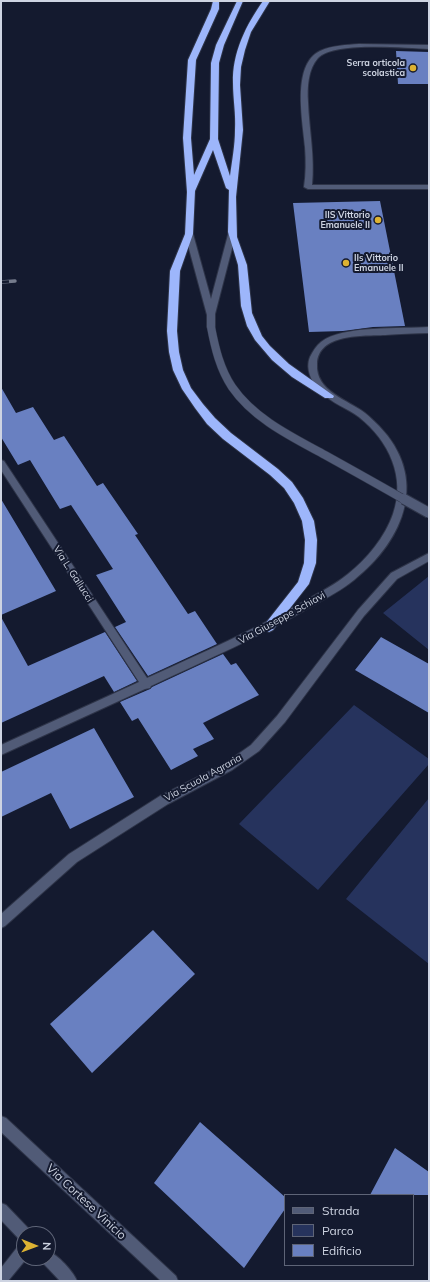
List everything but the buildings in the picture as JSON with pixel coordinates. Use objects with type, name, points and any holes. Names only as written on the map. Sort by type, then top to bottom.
[{"type":"highway","points":[[216,1],[215,8],[192,60],[187,138],[191,192],[189,234],[175,270],[172,331],[174,352],[178,370],[187,389],[211,421],[288,485],[300,501],[308,521],[312,540],[310,563],[304,584],[269,627]]},
{"type":"highway","points":[[231,191],[214,138],[215,63],[225,31],[240,1]]},
{"type":"highway","points":[[267,1],[260,10],[249,31],[237,67],[239,138],[231,191],[232,234],[243,268],[244,290],[252,326],[272,355],[287,369],[329,396]]},
{"type":"highway","points":[[191,192],[214,138]]},
{"type":"street","points":[[429,47],[365,46],[339,48],[322,53],[311,62],[306,80],[304,103],[310,171],[308,187],[429,187]]},
{"type":"street","points":[[189,234],[211,315]]},
{"type":"street","points":[[232,234],[211,315],[211,327],[215,350],[221,367],[230,384],[238,395],[254,411],[281,431],[429,513]]},
{"type":"street","points":[[329,396],[314,377],[312,368],[317,352],[324,344],[332,339],[355,333],[429,330]]},
{"type":"street","name":"Via Giuseppe Schiavi","points":[[1,750],[146,685],[269,627],[352,577],[379,548],[390,532],[397,518],[401,504],[403,482],[398,464],[389,444],[378,429],[362,415],[329,396]]},
{"type":"street","name":"Via L. Gallucci","points":[[1,463],[146,685]]},
{"type":"street","name":"Via Scuola Agraria","points":[[1,922],[73,858],[164,800],[228,767],[255,748],[281,719],[361,613],[394,576],[429,557]]},
{"type":"street","name":"Via Cortese Vinicio","points":[[1,1123],[171,1281]]},
{"type":"street","points":[[1,1210],[16,1226]]},
{"type":"street","points":[[1,1279],[16,1260]]},
{"type":"street","points":[[56,1266],[70,1281]]},
{"type":"green space","points":[[429,576],[429,650],[383,613]]},
{"type":"green space","points":[[354,705],[429,759],[429,764],[318,890],[239,824]]},
{"type":"green space","points":[[429,798],[429,964],[346,899]]},
{"type":"railway","points":[[1,282],[15,281]]},
{"type":"place","name":"Serra orticola scolastica","points":[[413,68]]},
{"type":"place","name":"IIS Vittorio Emanuele II","points":[[378,220]]},
{"type":"place","name":"IIs Vittorio Emanuele II","points":[[346,263]]}]
